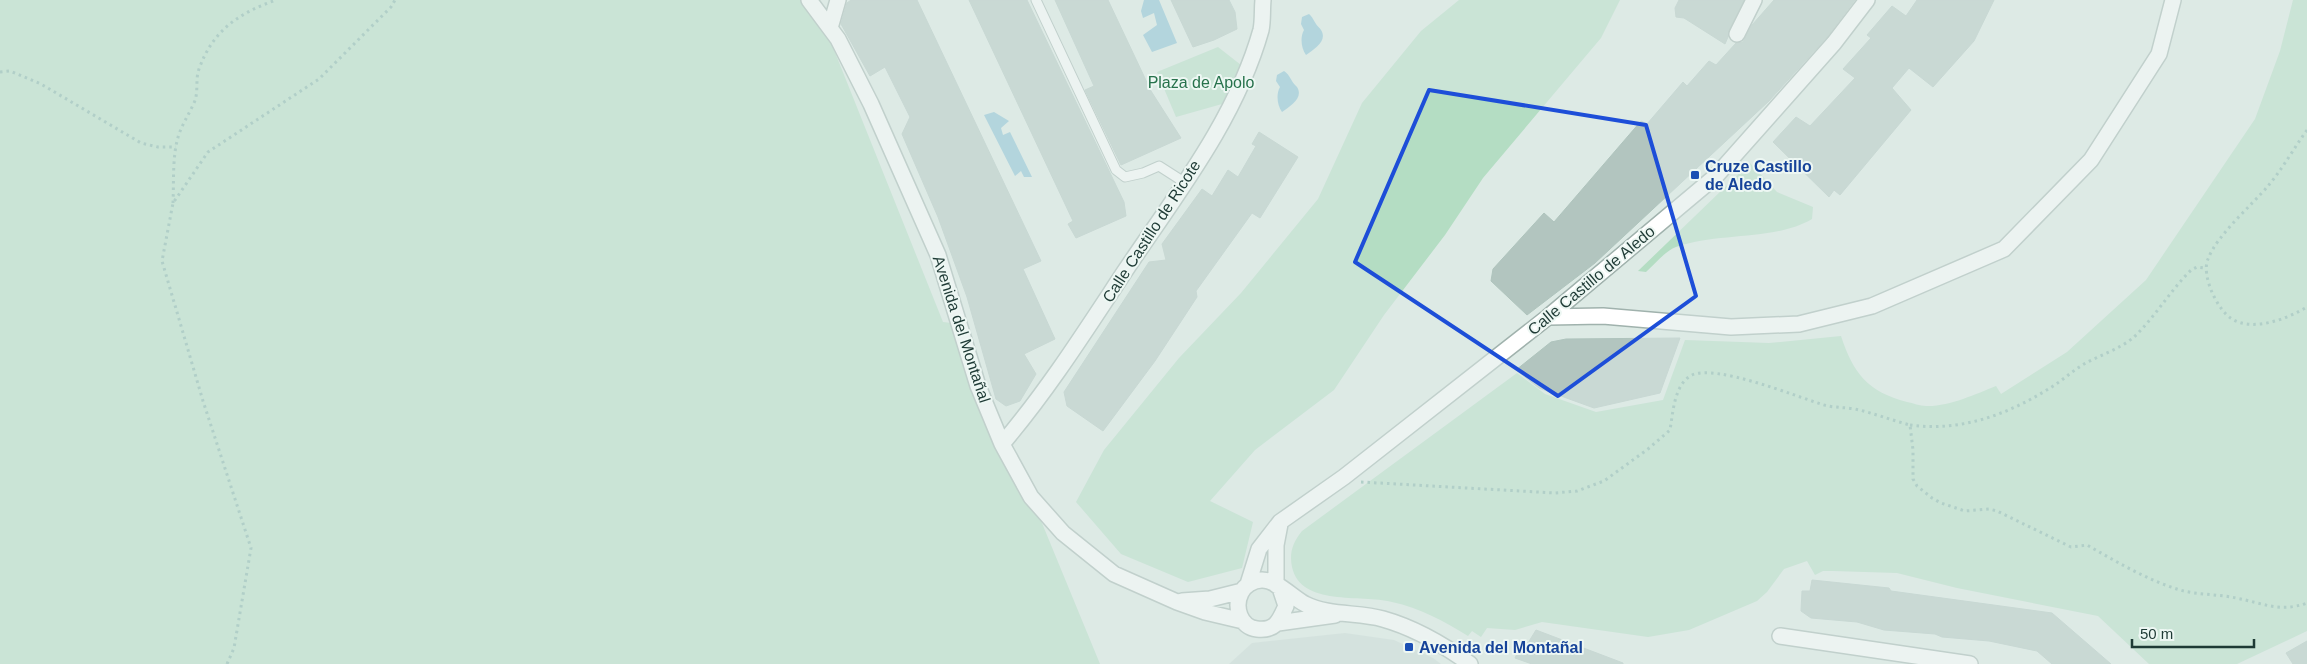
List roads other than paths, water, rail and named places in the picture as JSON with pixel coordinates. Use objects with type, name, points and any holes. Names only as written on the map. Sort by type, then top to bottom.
[{"type":"street","name":"Avenida del Montañal","points":[[809,0],[838,39],[871,104],[938,255],[978,386],[1002,444],[1030,497],[1063,533],[1114,574],[1177,602],[1205,612],[1243,621]]},
{"type":"street","points":[[830,28],[838,0]]},
{"type":"street","name":"Calle Castillo de Ricote","points":[[1002,444],[1026,416],[1068,356],[1234,104],[1261,29],[1263,0]]},
{"type":"street","points":[[1737,34],[1754,0]]},
{"type":"street","name":"Calle Castillo de Aledo","points":[[1245,587],[1259,549],[1280,522],[1344,477],[1548,317],[1716,176],[1834,43],[1867,0]]},
{"type":"street","points":[[1548,317],[1603,316],[1731,327],[1799,324],[1872,306],[2004,250],[2091,160],[2160,54],[2173,0]]},
{"type":"street","points":[[1278,623],[1286,606],[1278,586],[1276,545],[1280,522]]},
{"type":"street","points":[[1177,602],[1210,598],[1262,580],[1278,586],[1306,605],[1342,614],[1382,619],[1440,642],[1470,664]]},
{"type":"street","points":[[1245,587],[1238,601],[1238,612],[1243,621],[1254,628],[1267,629],[1278,623],[1342,614]]},
{"type":"street","points":[[1780,636],[1970,664]]},
{"type":"lane","points":[[1036,0],[1116,170],[1125,177],[1159,166],[1184,182]]},
{"type":"water","points":[[1144,0],[1159,0],[1177,43],[1152,52],[1143,35],[1157,25],[1154,13],[1143,18],[1141,11]]},
{"type":"water","points":[[1309,14],[1321,30],[1323,38],[1306,55],[1302,46],[1304,30],[1301,24],[1302,17]]},
{"type":"water","points":[[1284,71],[1297,87],[1299,95],[1282,112],[1278,100],[1280,87],[1276,81],[1277,75]]},
{"type":"water","points":[[994,112],[1009,121],[1001,128],[1003,135],[1010,132],[1032,177],[1024,177],[1021,171],[1015,176],[984,115]]},
{"type":"place","name":"Cruze Castillo de Aledo","points":[[1695,175]]},
{"type":"place","name":"Avenida del Montañal","points":[[1409,647]]},
{"type":"park label","name":"Plaza de Apolo","points":[[1201,82]]}]
